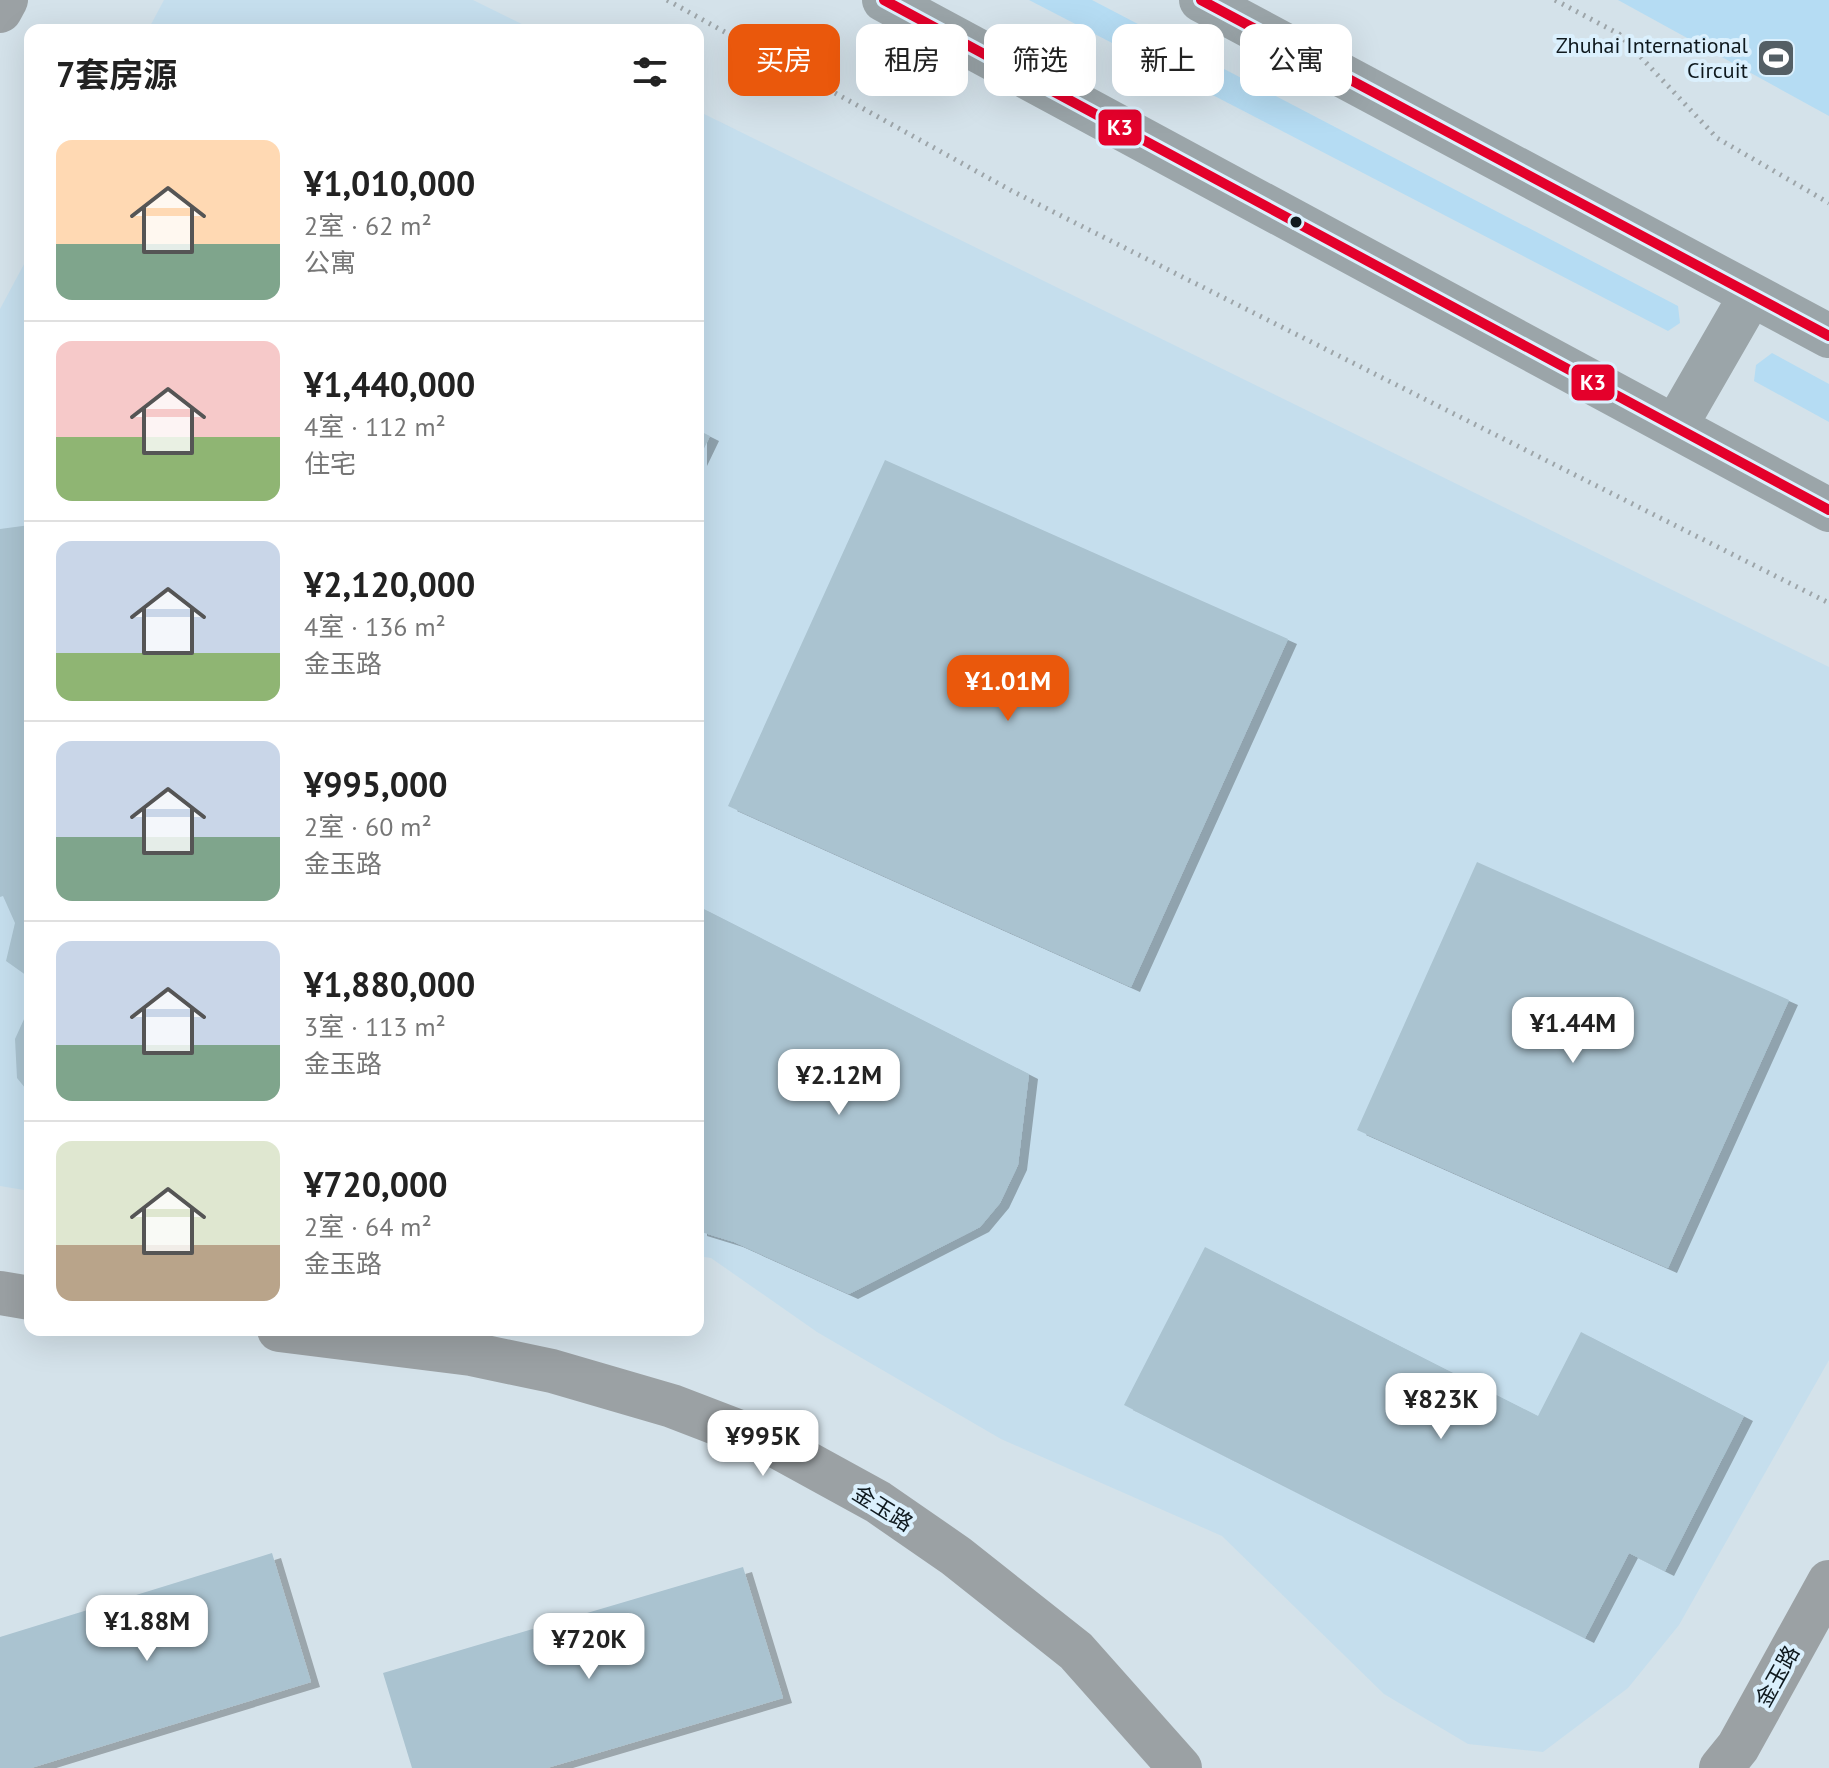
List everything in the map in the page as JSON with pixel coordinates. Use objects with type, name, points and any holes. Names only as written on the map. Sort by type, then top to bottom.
[{"type":"main road","points":[[884,0],[1829,510]]},
{"type":"main road","points":[[1201,0],[1829,336]]},
{"type":"main road","points":[[1675,427],[1751,295]]},
{"type":"street","points":[[0,11],[6,0]]},
{"type":"street","points":[[0,1293],[24,1297]]},
{"type":"street","name":"金玉路","points":[[327,1336],[471,1354],[552,1371],[672,1406],[776,1446],[878,1502],[956,1556],[1076,1651],[1180,1768]]},
{"type":"street","name":"金玉路","points":[[1721,1768],[1738,1747],[1829,1582]]},
{"type":"path","points":[[667,0],[1012,191],[1829,603]]},
{"type":"path","points":[[1555,0],[1619,34],[1717,138],[1829,203]]},
{"type":"shaded area","points":[[164,0],[473,0],[522,24],[151,24]]},
{"type":"shaded area","points":[[1029,0],[1092,0],[1138,24],[1112,24],[1112,43],[1096,35],[1096,24],[1075,24]]},
{"type":"shaded area","name":"Zhuhai International Circuit","points":[[1618,0],[1829,0],[1829,116]]},
{"type":"shaded area","points":[[1224,69],[1240,77],[1240,96],[1276,96],[1678,306],[1680,323],[1668,331],[1214,96],[1224,96]]},
{"type":"shaded area","points":[[704,114],[1829,667],[1829,1360],[1679,1625],[1628,1688],[1543,1752],[1468,1744],[1384,1694],[1222,1536],[1001,1439],[817,1332],[711,1258],[704,1257]]},
{"type":"shaded area","points":[[24,264],[24,1190],[0,1186],[0,309]]},
{"type":"shaded area","points":[[1772,353],[1829,384],[1829,422],[1754,381],[1756,365]]},
{"type":"building","points":[[704,433],[710,436],[704,448]]},
{"type":"building","points":[[885,460],[1288,639],[1131,987],[728,806]]},
{"type":"building","points":[[24,526],[24,974],[6,961],[15,923],[3,896],[0,897],[0,529]]},
{"type":"building","points":[[1477,862],[1789,1000],[1668,1268],[1357,1130]]},
{"type":"building","points":[[704,909],[1029,1074],[1018,1165],[1000,1203],[980,1227],[849,1294],[734,1242],[704,1233]]},
{"type":"building","points":[[24,1019],[24,1087],[17,1078],[15,1039]]},
{"type":"building","points":[[1205,1247],[1538,1416],[1581,1332],[1744,1416],[1665,1571],[1629,1553],[1585,1638],[1124,1405]]},
{"type":"building","points":[[272,1553],[311,1682],[31,1768],[0,1768],[0,1637]]},
{"type":"building","points":[[743,1567],[783,1698],[547,1768],[412,1768],[383,1673]]},
{"type":"transit line","name":"K3","points":[[884,0],[1829,510]]},
{"type":"transit line","name":"K3","points":[[1201,0],[1829,336]]},
{"type":"place","name":"Zhuhai International Circuit","points":[[1776,58]]}]
